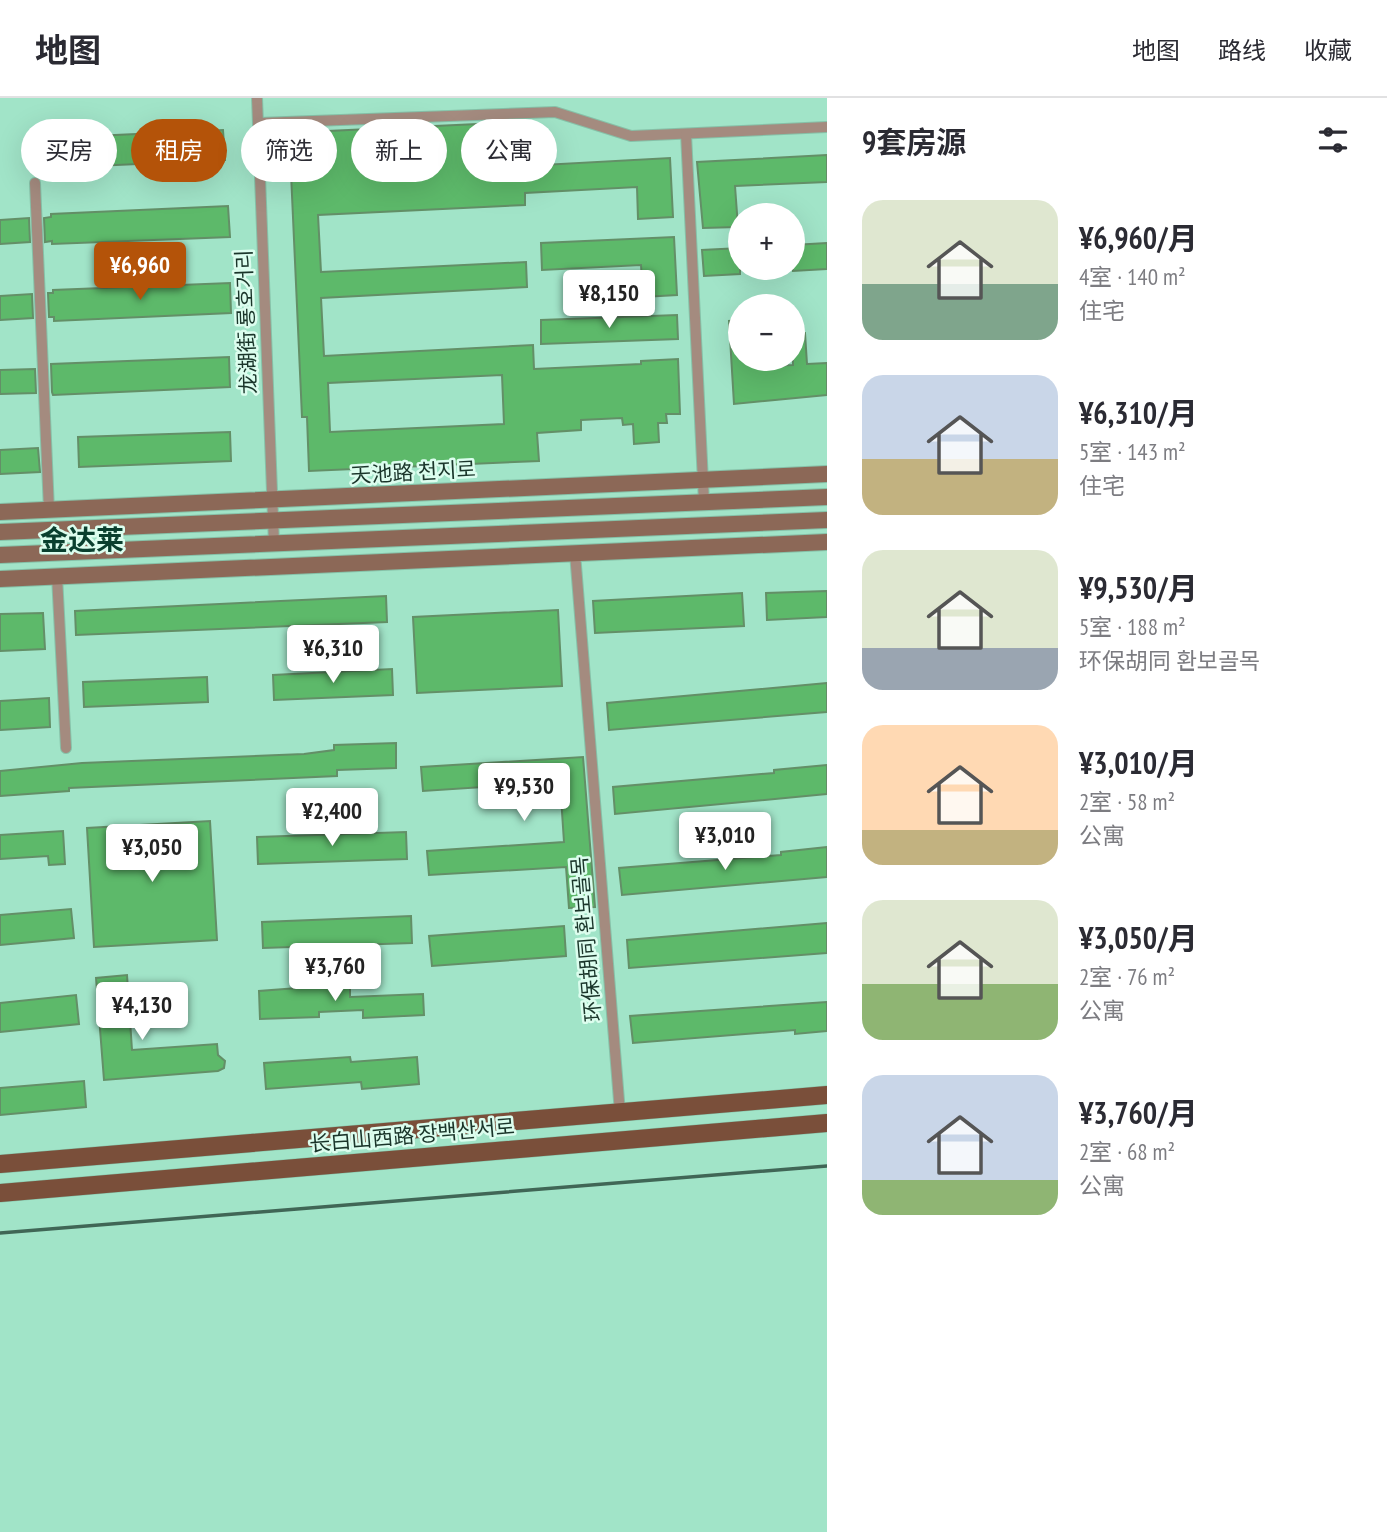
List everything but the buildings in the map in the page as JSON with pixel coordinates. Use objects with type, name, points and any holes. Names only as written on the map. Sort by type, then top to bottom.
[{"type":"main road","name":"长白山西路 장백산서로","points":[[0,1164],[827,1096]]},
{"type":"main road","name":"长白山西路 장백산서로","points":[[0,1193],[827,1123]]},
{"type":"street","name":"龙湖街 룡호거리","points":[[257,98],[259,119]]},
{"type":"street","points":[[337,120],[555,111],[631,136],[827,127]]},
{"type":"street","points":[[687,134],[704,502]]},
{"type":"street","name":"龙湖街 룡호거리","points":[[261,182],[274,544]]},
{"type":"street","points":[[36,183],[49,510]]},
{"type":"street","name":"天池路 천지로","points":[[0,512],[827,474]]},
{"type":"street","name":"天池路 천지로","points":[[0,532],[827,497]]},
{"type":"street","points":[[0,555],[827,520]]},
{"type":"street","points":[[0,579],[827,542]]},
{"type":"street","name":"环保胡同 환보골목","points":[[575,553],[620,1113]]},
{"type":"street","points":[[57,576],[66,748]]},
{"type":"railway","points":[[0,1233],[827,1166]]},
{"type":"district","name":"金达莱","points":[[82,539]]}]
